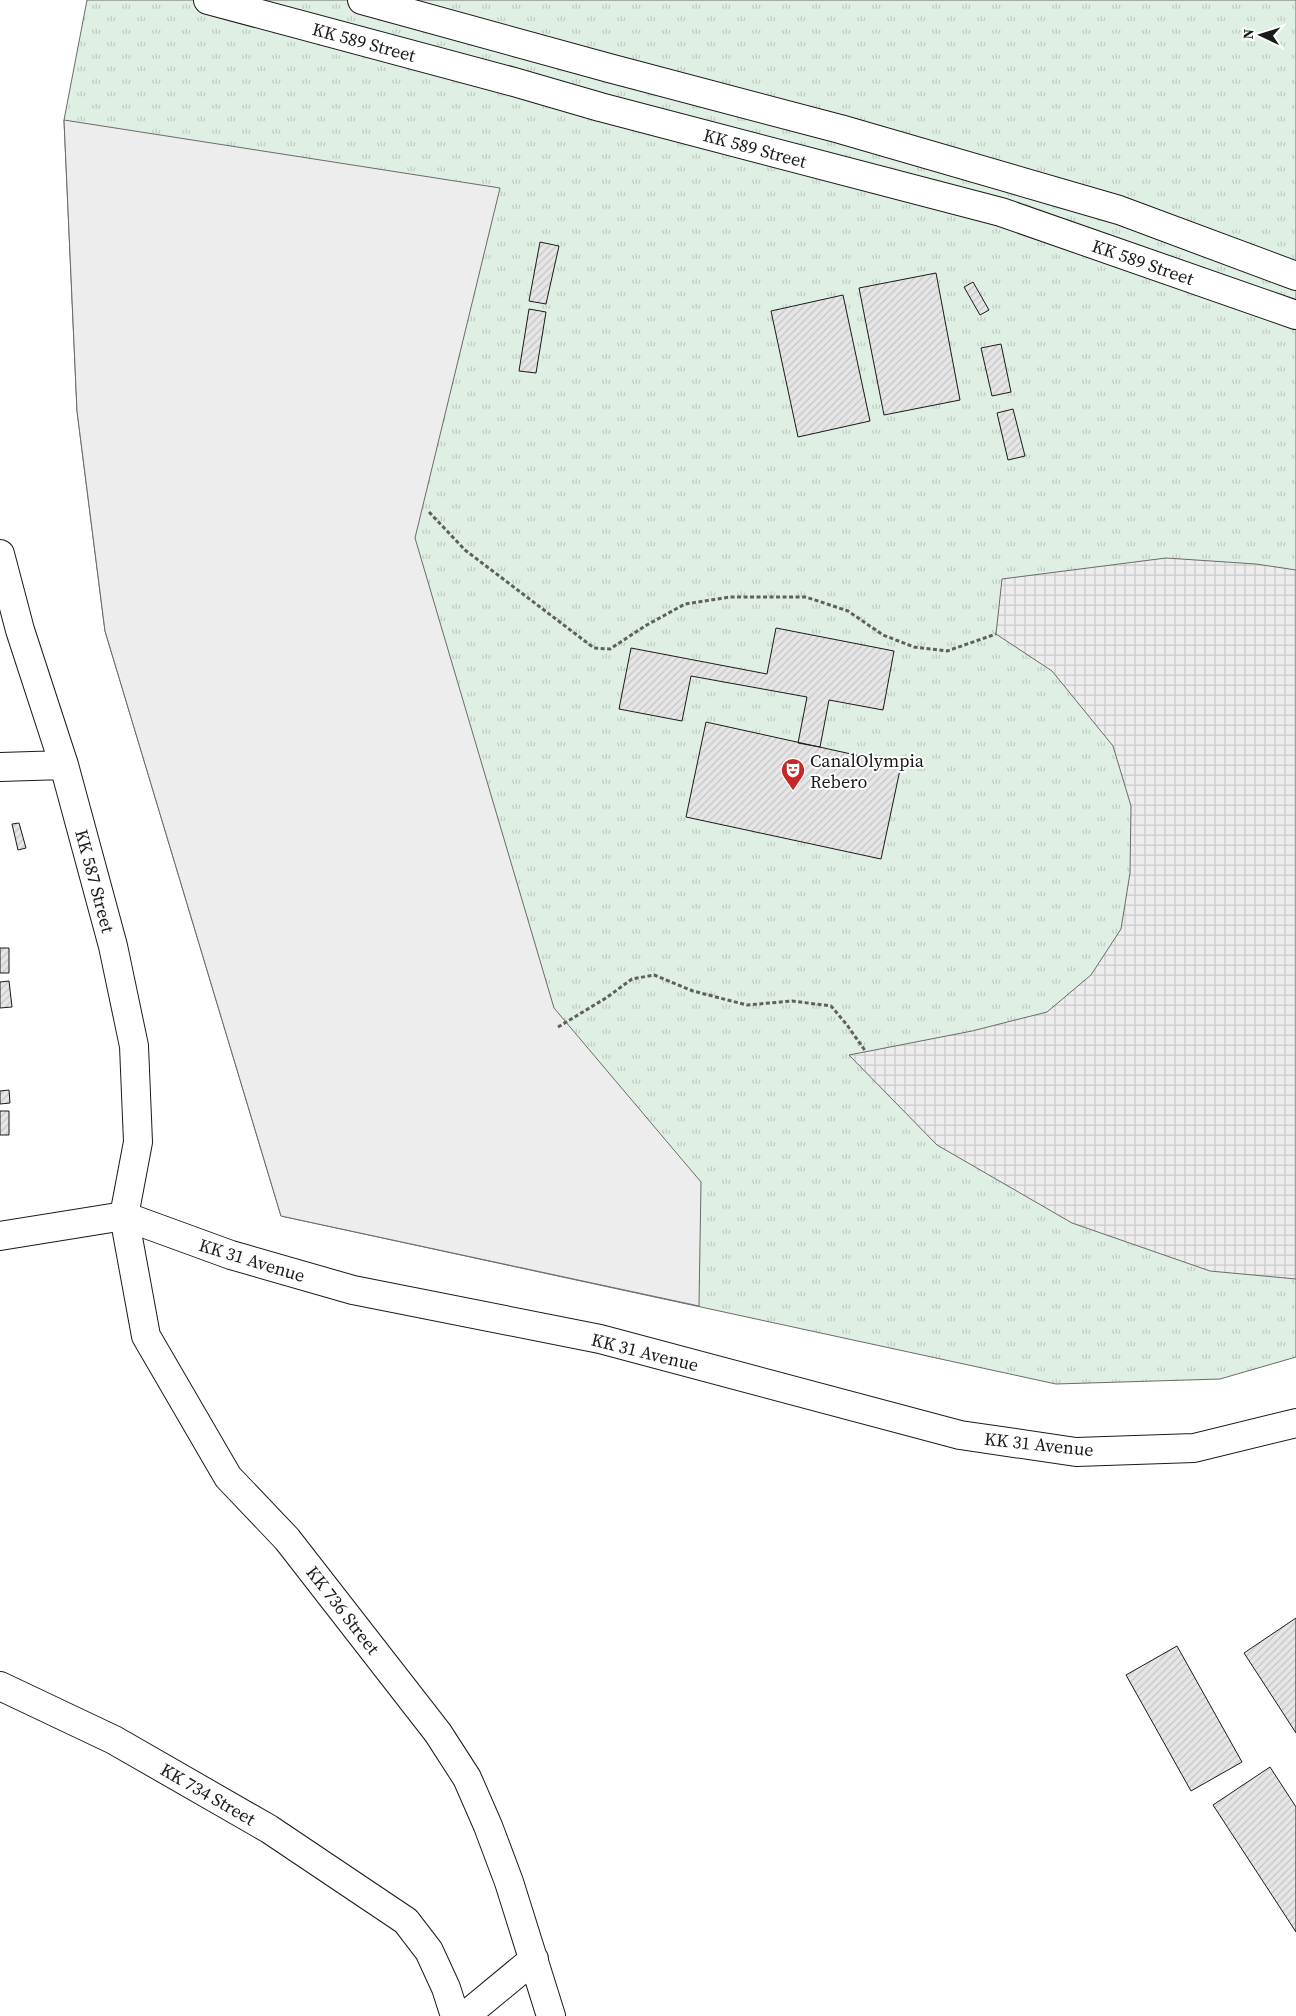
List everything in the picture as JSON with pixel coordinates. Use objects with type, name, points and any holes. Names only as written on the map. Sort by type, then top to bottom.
[{"type":"street","name":"KK 589 Street","points":[[208,0],[514,82],[600,108],[1001,212],[1296,315]]},
{"type":"street","points":[[362,0],[840,129],[1119,210],[1296,276]]},
{"type":"street","name":"KK 587 Street","points":[[0,554],[20,630],[64,765],[113,946],[134,1046],[138,1142],[124,1216]]},
{"type":"street","points":[[0,767],[64,765]]},
{"type":"street","name":"KK 31 Avenue","points":[[0,1236],[124,1216],[231,1255],[353,1290],[600,1339],[960,1435],[1076,1452],[1194,1448],[1296,1423]]},
{"type":"street","name":"KK 736 Street","points":[[124,1216],[146,1336],[228,1477],[287,1539],[438,1733],[467,1778],[488,1826],[534,1959],[551,2016]]},
{"type":"street","name":"KK 734 Street","points":[[0,1686],[114,1740],[269,1829],[406,1921],[430,1952],[446,1988],[455,2016]]},
{"type":"street","points":[[465,2016],[534,1959]]},
{"type":"path","points":[[429,512],[465,550],[594,648],[610,649],[645,626],[685,604],[730,597],[806,597],[848,611],[883,635],[914,647],[947,651],[996,634]]},
{"type":"path","points":[[558,1027],[606,998],[632,978],[654,975],[693,991],[747,1005],[792,1001],[830,1006],[847,1025],[866,1052]]},
{"type":"green space","points":[[87,0],[1296,0],[1296,1357],[1220,1379],[1056,1384],[281,1216],[105,631],[77,411],[64,120]]},
{"type":"shaded area","points":[[64,120],[500,188],[415,538],[554,1008],[701,1182],[699,1306],[281,1216],[105,631],[77,411]]},
{"type":"shaded area","points":[[1166,558],[1256,564],[1296,570],[1296,1279],[1210,1271],[1072,1223],[937,1145],[849,1055],[972,1031],[1047,1012],[1091,975],[1121,929],[1130,873],[1131,806],[1113,746],[1052,671],[996,634],[1002,579]]},
{"type":"building","points":[[540,242],[559,246],[546,304],[529,301]]},
{"type":"building","points":[[936,273],[960,400],[884,415],[859,288]]},
{"type":"building","points":[[973,282],[989,310],[980,315],[964,287]]},
{"type":"building","points":[[843,295],[870,421],[798,437],[771,311]]},
{"type":"building","points":[[529,309],[546,312],[536,373],[519,371]]},
{"type":"building","points":[[1001,344],[1011,392],[992,396],[981,348]]},
{"type":"building","points":[[1013,409],[1025,456],[1008,460],[997,413]]},
{"type":"building","points":[[776,628],[894,651],[883,710],[829,700],[820,747],[798,743],[807,697],[691,676],[682,721],[619,709],[631,648],[767,674]]},
{"type":"building","name":"CanalOlympia Rebero","points":[[706,722],[901,765],[881,859],[686,817]]},
{"type":"building","points":[[19,823],[26,848],[18,850],[12,824]]},
{"type":"building","points":[[0,948],[9,948],[9,973],[0,973]]},
{"type":"building","points":[[9,981],[12,1007],[0,1008],[0,982]]},
{"type":"building","points":[[9,1090],[10,1103],[0,1104],[0,1091]]},
{"type":"building","points":[[0,1111],[9,1111],[9,1135],[0,1135]]},
{"type":"building","points":[[1296,1618],[1296,1733],[1244,1653]]},
{"type":"building","points":[[1177,1646],[1242,1762],[1191,1791],[1126,1675]]},
{"type":"building","points":[[1270,1767],[1296,1807],[1296,1932],[1213,1805]]},
{"type":"place","name":"CanalOlympia Rebero","points":[[793,791]]}]
